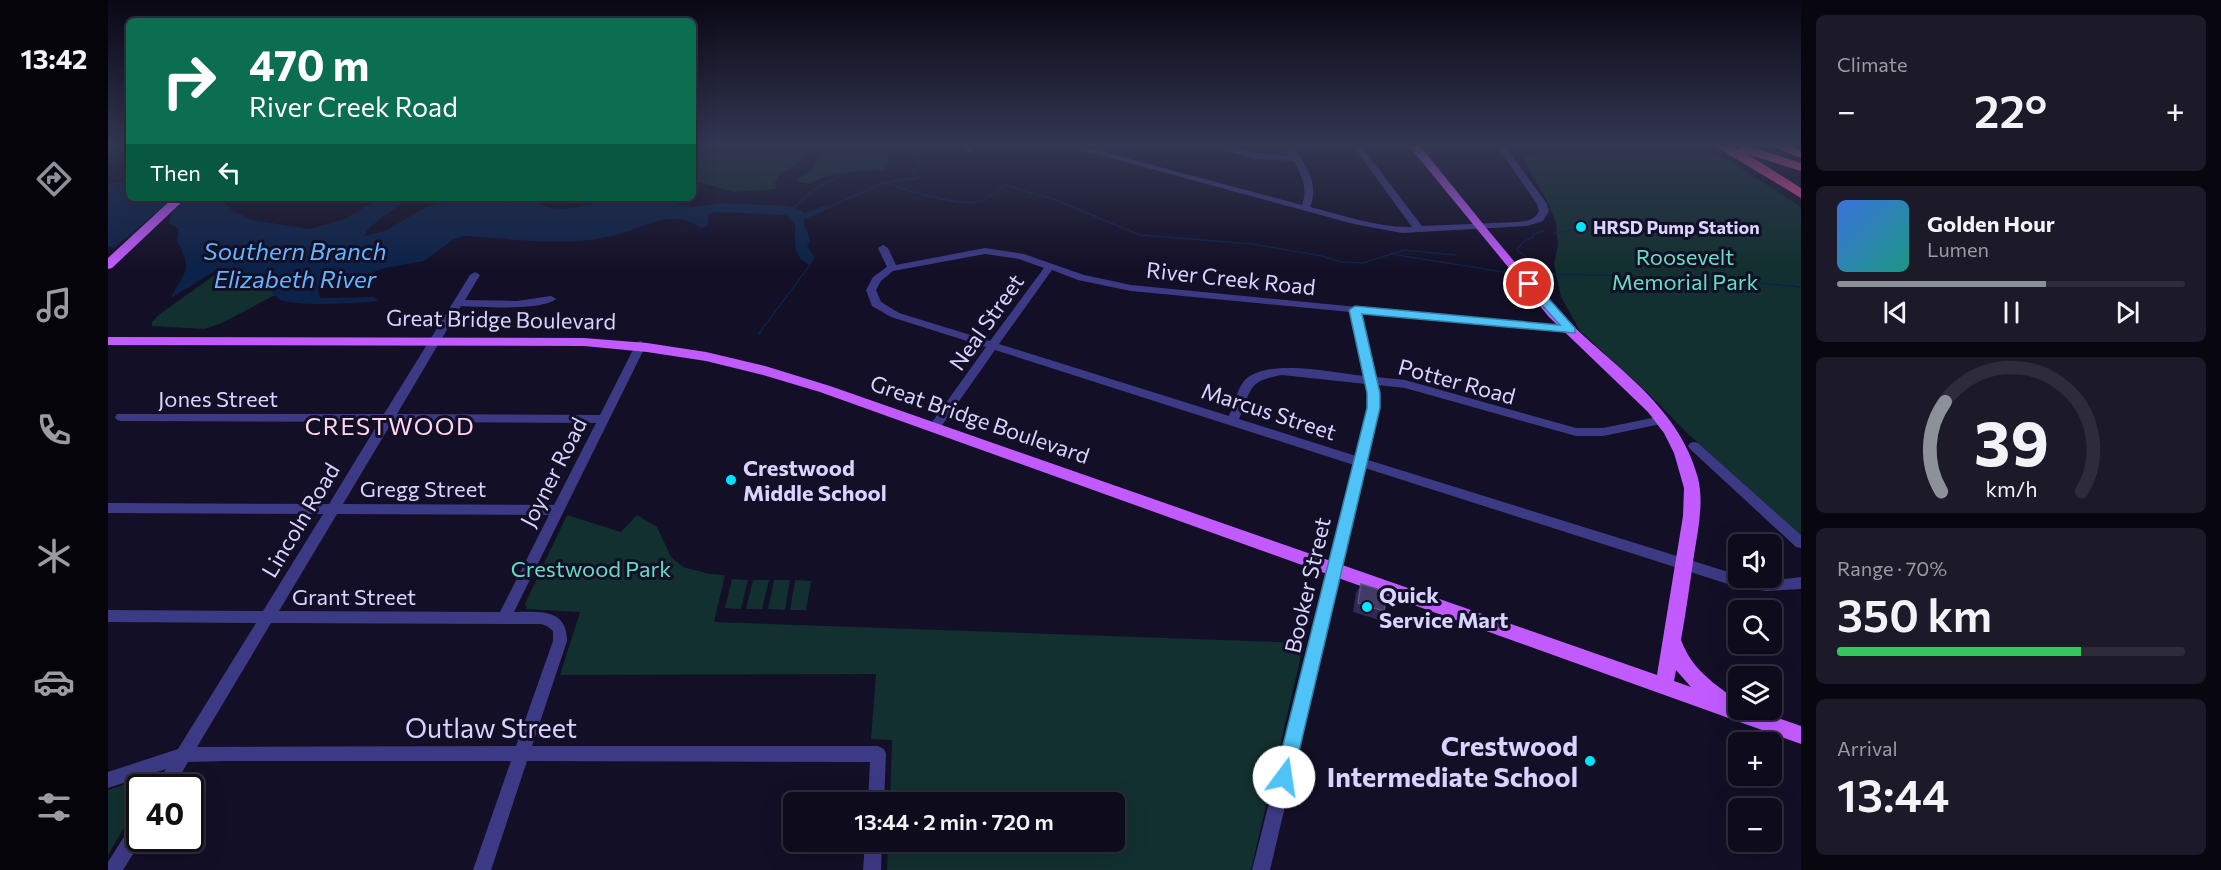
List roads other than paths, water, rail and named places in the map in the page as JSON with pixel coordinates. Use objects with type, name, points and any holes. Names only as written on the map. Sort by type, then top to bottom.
[{"type":"main road","points":[[1448,187],[1553,313],[1646,401],[1662,420],[1681,451],[1690,478],[1692,503],[1685,565],[1664,686]]},
{"type":"main road","points":[[108,265],[177,201]]},
{"type":"main road","name":"Great Bridge Boulevard","points":[[108,341],[584,342],[641,345],[748,364],[1728,709]]},
{"type":"main road","points":[[1672,639],[1679,659],[1688,670],[1717,698],[1728,705]]},
{"type":"main road","name":"Great Bridge Boulevard","points":[[1759,720],[1801,735]]},
{"type":"street","points":[[1228,187],[1373,226],[1419,230],[1531,223],[1543,215],[1542,204],[1530,187]]},
{"type":"street","points":[[1305,208],[1310,196],[1310,187]]},
{"type":"street","points":[[1387,187],[1419,230]]},
{"type":"street","points":[[884,248],[893,268]]},
{"type":"street","name":"River Creek Road","points":[[893,268],[985,251],[1022,256],[1093,281],[1131,288],[1571,330]]},
{"type":"street","name":"Neal Street","points":[[934,428],[1048,267]]},
{"type":"street","name":"Marcus Street","points":[[893,268],[880,276],[871,290],[876,304],[883,309],[1685,565],[1761,587],[1774,588],[1801,583]]},
{"type":"street","name":"Lincoln Road","points":[[171,774],[475,275]]},
{"type":"street","points":[[458,303],[517,304],[551,298]]},
{"type":"street","name":"Booker Street","points":[[1261,870],[1374,408],[1355,310]]},
{"type":"street","name":"Joyner Road","points":[[504,618],[641,345]]},
{"type":"street","name":"Potter Road","points":[[1232,422],[1249,382],[1269,372],[1282,371],[1405,384],[1576,432],[1603,432],[1662,420]]},
{"type":"street","name":"Jones Street","points":[[121,417],[603,419]]},
{"type":"street","points":[[1694,446],[1801,543]]},
{"type":"street","name":"Gregg Street","points":[[108,508],[557,510]]},
{"type":"street","name":"Grant Street","points":[[108,616],[541,618],[552,621],[560,629],[560,641],[522,753]]},
{"type":"street","name":"Outlaw Street","points":[[108,780],[183,755],[267,752],[878,754],[876,792]]},
{"type":"street","points":[[482,870],[522,753]]},
{"type":"street","points":[[113,870],[126,849]]},
{"type":"street","points":[[872,870],[873,852]]},
{"type":"water","name":"Southern Branch Elizabeth River","points":[[108,187],[126,187],[126,201],[169,201],[114,248],[108,246]]},
{"type":"water","name":"Southern Branch Elizabeth River","points":[[184,201],[222,201],[233,211],[252,220],[310,229],[345,219],[375,201],[405,201],[377,221],[364,236],[385,231],[426,207],[448,202],[530,201],[549,208],[564,209],[593,204],[589,201],[674,201],[677,204],[693,207],[722,203],[789,206],[805,213],[826,205],[828,209],[803,220],[810,240],[807,246],[815,257],[810,265],[804,262],[797,253],[795,224],[786,215],[715,212],[708,214],[708,225],[702,228],[680,219],[660,220],[619,234],[581,241],[562,242],[466,236],[454,239],[424,261],[385,268],[318,291],[321,298],[374,297],[378,301],[341,304],[285,301],[277,298],[265,283],[248,281],[220,268],[171,298],[186,266],[177,241],[179,229],[169,223],[172,212]]},
{"type":"waterway","points":[[792,209],[820,187]]},
{"type":"waterway","points":[[827,208],[875,187]]},
{"type":"waterway","points":[[897,187],[968,203],[984,199],[1003,187]]},
{"type":"waterway","points":[[1010,187],[1056,200],[1140,235],[1252,244],[1322,256],[1341,262],[1363,263],[1391,254]]},
{"type":"waterway","points":[[1554,233],[1573,230]]},
{"type":"waterway","points":[[1532,274],[1525,256],[1517,250],[1523,242],[1533,237],[1533,234],[1543,231]]},
{"type":"waterway","points":[[1391,254],[1404,250],[1455,255]]},
{"type":"waterway","points":[[1391,254],[1510,273]]},
{"type":"waterway","points":[[760,332],[810,265]]},
{"type":"waterway","points":[[1527,274],[1608,275],[1687,283],[1745,282],[1801,287]]},
{"type":"place","name":"HRSD Pump Station","points":[[1581,227]]},
{"type":"place","name":"Crestwood Middle School","points":[[731,480]]},
{"type":"place","name":"Quick Service Mart","points":[[1367,607]]},
{"type":"place","name":"Crestwood Intermediate School","points":[[1590,761]]},
{"type":"district","name":"CRESTWOOD","points":[[390,425]]},
{"type":"park label","name":"Roosevelt Memorial Park","points":[[1685,268]]},
{"type":"park label","name":"Crestwood Park","points":[[591,568]]}]
